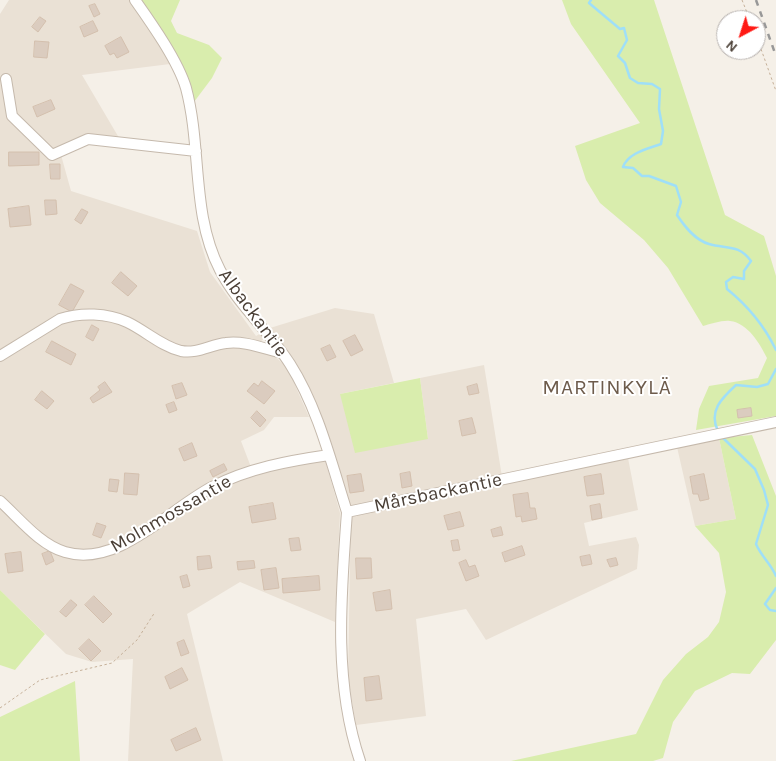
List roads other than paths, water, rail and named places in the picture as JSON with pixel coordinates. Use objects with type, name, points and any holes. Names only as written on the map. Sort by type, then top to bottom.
[{"type":"street","name":"Albackantie","points":[[135,0],[160,34],[186,88],[196,151],[204,228],[220,270],[253,318],[282,353],[304,392],[329,454],[346,512]]},
{"type":"street","points":[[6,79],[12,116],[52,155],[88,139],[196,151]]},
{"type":"street","points":[[0,356],[60,319],[71,315],[90,314],[127,322],[161,343],[179,350],[196,351],[226,343],[236,343],[282,353]]},
{"type":"street","name":"Mårsbackantie","points":[[346,512],[776,422]]},
{"type":"street","name":"Molnmossantie","points":[[0,501],[45,542],[65,552],[94,556],[121,546],[212,487],[251,470],[292,460],[329,454]]},
{"type":"street","points":[[346,512],[342,659],[350,726],[360,761]]},
{"type":"street","points":[[354,761],[356,748]]},
{"type":"waterway","points":[[591,0],[589,3],[620,29],[624,28],[627,40],[618,56],[625,63],[630,78],[638,83],[652,84],[660,89],[659,109],[663,131],[661,144],[629,158],[623,167],[633,168],[642,176],[649,176],[676,186],[681,202],[677,215],[683,224],[704,242],[737,249],[751,261],[744,271],[744,279],[733,277],[726,282],[727,289],[755,316],[776,350]]},
{"type":"waterway","points":[[718,431],[715,424],[716,411],[726,395],[736,385],[757,387],[768,384],[776,369]]},
{"type":"waterway","points":[[721,436],[755,469],[764,490],[768,505],[756,544],[776,576]]},
{"type":"waterway","points":[[776,588],[765,604],[770,610],[776,611]]},
{"type":"railway","points":[[756,0],[776,56]]},
{"type":"district","name":"MARTINKYLÄ","points":[[607,388]]}]
